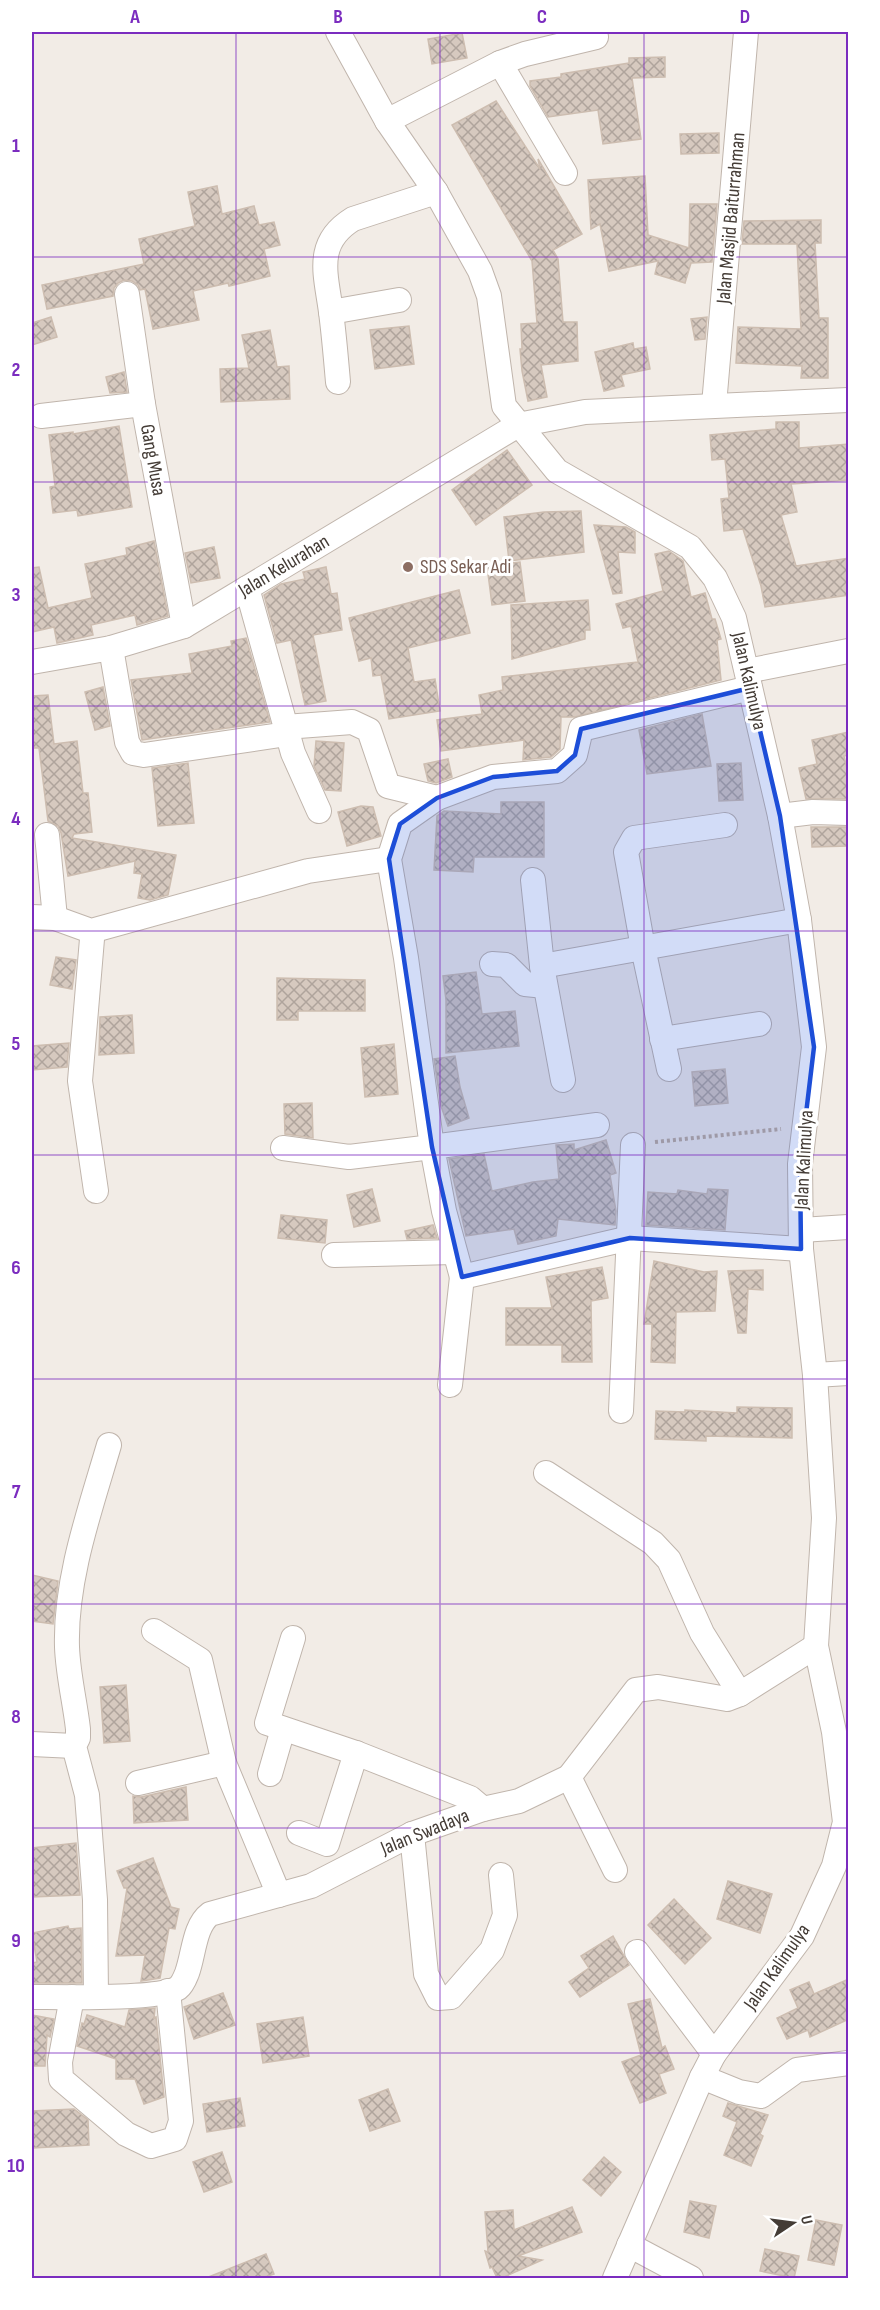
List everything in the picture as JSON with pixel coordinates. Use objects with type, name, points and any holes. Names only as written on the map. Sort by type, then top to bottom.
[{"type":"street","name":"Jalan Kalimulya","points":[[338,32],[387,121],[436,192],[480,271],[489,296],[504,406],[557,471],[690,547],[715,578],[734,618],[780,816],[799,920],[814,1047],[800,1164],[801,1240],[815,1375],[824,1518],[816,1646],[841,1731],[846,1807],[834,1866],[802,1936],[714,2054],[615,2278]]},
{"type":"street","name":"Jalan Masjid Baiturrahman","points":[[714,405],[746,32]]},
{"type":"street","points":[[387,121],[500,63],[525,54],[596,37]]},
{"type":"street","points":[[500,63],[566,173]]},
{"type":"street","points":[[338,382],[331,312],[324,272],[325,260],[332,240],[353,219],[436,192]]},
{"type":"street","name":"Gang Musa","points":[[127,294],[143,404],[184,627]]},
{"type":"street","points":[[331,312],[399,300]]},
{"type":"street","points":[[518,425],[585,412],[849,400]]},
{"type":"street","points":[[41,416],[143,404]]},
{"type":"street","name":"Jalan Kelurahan","points":[[32,662],[111,648],[184,627],[518,425]]},
{"type":"street","points":[[247,588],[293,753],[319,811]]},
{"type":"street","points":[[111,648],[127,742],[133,753],[154,754],[352,722],[369,730],[388,786],[437,798]]},
{"type":"street","points":[[450,1385],[462,1277],[454,1252],[432,1147],[406,958],[389,859],[400,824],[437,798],[493,777],[556,771],[575,755],[581,729],[849,651]]},
{"type":"street","points":[[780,816],[813,812],[849,813]]},
{"type":"street","points":[[669,1069],[643,948],[626,852],[634,838],[726,825]]},
{"type":"street","points":[[47,835],[43,918],[91,931],[308,871],[389,859]]},
{"type":"street","points":[[533,880],[543,976],[562,1080]]},
{"type":"street","points":[[492,964],[506,965],[525,984],[543,976],[643,948],[799,920]]},
{"type":"street","points":[[91,931],[80,1080],[96,1191]]},
{"type":"street","points":[[662,1040],[759,1024]]},
{"type":"street","points":[[283,1148],[349,1157],[597,1125]]},
{"type":"street","points":[[621,1411],[633,1144]]},
{"type":"street","points":[[462,1277],[630,1238],[801,1240],[849,1227]]},
{"type":"street","points":[[334,1255],[454,1252]]},
{"type":"street","points":[[815,1375],[849,1372]]},
{"type":"street","points":[[96,1996],[95,1900],[87,1795],[74,1746],[78,1738],[78,1730],[69,1667],[69,1602],[79,1555],[109,1445]]},
{"type":"street","points":[[546,1473],[653,1543],[669,1560],[702,1633],[740,1694]]},
{"type":"street","points":[[154,1631],[200,1660],[224,1763],[279,1895]]},
{"type":"street","points":[[293,1638],[267,1724],[356,1753],[470,1798],[483,1809]]},
{"type":"street","name":"Jalan Swadaya","points":[[168,1992],[183,1983],[203,1919],[210,1914],[311,1886],[412,1834],[483,1809],[519,1801],[569,1777],[636,1690],[658,1687],[727,1699],[740,1694],[816,1646]]},
{"type":"street","points":[[270,1774],[284,1729]]},
{"type":"street","points":[[32,1744],[74,1746]]},
{"type":"street","points":[[299,1833],[327,1844],[356,1753]]},
{"type":"street","points":[[138,1783],[224,1763]]},
{"type":"street","points":[[569,1777],[615,1870]]},
{"type":"street","points":[[412,1834],[426,1974],[438,1998],[451,1997],[492,1950],[506,1915],[501,1875]]},
{"type":"street","points":[[637,1952],[714,2054]]},
{"type":"street","points":[[32,1997],[168,1992],[181,2121],[175,2139],[151,2146],[126,2134],[61,2079],[60,2062],[72,1997]]},
{"type":"street","points":[[702,2077],[739,2092],[761,2096],[796,2070],[849,2063]]},
{"type":"street","points":[[629,2246],[691,2278]]},
{"type":"path","points":[[633,1144],[792,1128]]},
{"type":"highlighted area","points":[[750,688],[780,816],[814,1047],[800,1164],[801,1249],[630,1238],[462,1277],[432,1147],[389,859],[400,824],[437,798],[493,777],[557,771],[575,755],[581,729]]},
{"type":"building","points":[[462,33],[467,58],[432,64],[428,39]]},
{"type":"building","points":[[665,57],[665,77],[632,78],[641,139],[603,144],[598,110],[548,117],[530,86],[530,81],[629,63],[629,58]]},
{"type":"building","points":[[496,101],[540,169],[538,159],[582,234],[553,250],[558,259],[563,322],[577,322],[578,361],[541,365],[547,397],[528,401],[520,349],[522,349],[521,324],[537,323],[532,261],[452,125]]},
{"type":"building","points":[[719,133],[719,153],[681,154],[680,134]]},
{"type":"building","points":[[645,176],[648,235],[689,248],[690,204],[717,204],[712,262],[691,263],[685,283],[655,274],[658,261],[609,271],[600,224],[591,229],[588,180]]},
{"type":"building","points":[[217,186],[222,214],[254,206],[259,225],[274,222],[280,245],[264,249],[270,276],[229,286],[228,283],[193,291],[199,320],[153,329],[145,289],[140,290],[138,285],[132,281],[124,280],[118,283],[114,288],[113,296],[47,309],[42,285],[144,264],[139,239],[195,226],[188,192]]},
{"type":"building","points":[[821,220],[821,243],[815,243],[819,318],[828,318],[828,378],[801,378],[802,366],[736,363],[738,327],[801,329],[797,244],[742,244],[744,221]]},
{"type":"building","points":[[51,317],[57,337],[32,345],[32,323]]},
{"type":"building","points":[[707,317],[705,339],[695,340],[691,319]]},
{"type":"building","points":[[409,326],[414,364],[375,369],[370,330]]},
{"type":"building","points":[[270,330],[277,367],[289,366],[290,399],[221,402],[220,369],[249,368],[242,335]]},
{"type":"building","points":[[633,343],[634,349],[646,347],[650,369],[621,375],[624,386],[604,391],[595,352]]},
{"type":"building","points":[[124,372],[127,392],[110,393],[106,377]]},
{"type":"building","points":[[776,422],[799,422],[799,448],[849,444],[849,480],[791,484],[797,512],[781,515],[796,566],[849,558],[849,595],[765,607],[761,586],[743,529],[724,531],[721,499],[729,498],[725,459],[712,460],[710,435],[776,429]]},
{"type":"building","points":[[119,426],[132,507],[78,516],[77,510],[53,513],[50,487],[55,486],[49,435],[73,432],[73,434]]},
{"type":"building","points":[[507,450],[532,485],[476,525],[452,490]]},
{"type":"building","points":[[581,511],[584,552],[509,561],[504,517],[544,512]]},
{"type":"building","points":[[594,525],[626,527],[635,532],[635,553],[618,552],[622,593],[613,594]]},
{"type":"building","points":[[154,541],[168,616],[137,625],[135,615],[91,625],[93,635],[57,643],[54,627],[32,632],[32,568],[39,567],[48,608],[92,598],[85,564],[127,555],[126,548]]},
{"type":"building","points":[[214,547],[220,578],[191,583],[185,553]]},
{"type":"building","points":[[669,551],[683,561],[691,597],[705,593],[712,619],[715,619],[721,639],[717,640],[721,680],[575,717],[561,717],[560,749],[551,757],[523,760],[524,740],[441,751],[437,720],[482,714],[479,695],[503,690],[502,677],[638,662],[631,626],[623,628],[616,604],[663,591],[655,554]]},
{"type":"building","points":[[520,562],[525,601],[492,605],[487,566]]},
{"type":"building","points":[[326,567],[331,594],[337,593],[342,630],[313,635],[326,701],[305,705],[291,640],[277,643],[264,595],[281,584],[305,579],[303,572]]},
{"type":"building","points":[[459,590],[470,633],[408,648],[414,682],[435,679],[440,711],[389,719],[381,675],[373,676],[371,658],[359,661],[349,618]]},
{"type":"building","points":[[588,600],[590,630],[585,630],[585,639],[512,659],[511,605]]},
{"type":"building","points":[[246,638],[270,722],[142,740],[131,680],[192,673],[189,654],[232,646],[231,641]]},
{"type":"building","points":[[103,687],[110,726],[95,730],[85,692]]},
{"type":"building","points":[[48,695],[54,744],[77,741],[83,793],[88,793],[92,832],[74,834],[72,838],[176,855],[168,895],[150,900],[138,898],[142,874],[134,873],[135,861],[68,876],[61,833],[58,826],[48,821],[39,748],[32,748],[32,696]]},
{"type":"building","points":[[702,714],[711,766],[647,774],[639,730]]},
{"type":"building","points":[[849,732],[849,755],[844,756],[849,777],[849,799],[806,799],[799,768],[817,764],[812,740]]},
{"type":"building","points":[[316,741],[344,743],[341,791],[325,790],[314,766]]},
{"type":"building","points":[[448,759],[452,777],[436,783],[428,781],[424,764]]},
{"type":"building","points":[[188,763],[194,823],[158,826],[152,768]]},
{"type":"building","points":[[741,763],[743,800],[719,801],[717,764]]},
{"type":"building","points":[[501,802],[544,802],[544,857],[474,857],[473,872],[434,870],[437,816],[444,811],[501,814]]},
{"type":"building","points":[[361,806],[373,807],[381,836],[347,846],[338,812]]},
{"type":"building","points":[[811,827],[849,827],[849,846],[812,847]]},
{"type":"building","points":[[56,957],[76,960],[72,989],[50,985]]},
{"type":"building","points":[[476,972],[482,1014],[515,1011],[519,1046],[446,1053],[446,1000],[443,976]]},
{"type":"building","points":[[277,978],[365,980],[365,1011],[298,1011],[298,1020],[277,1020]]},
{"type":"building","points":[[132,1015],[134,1053],[99,1055],[100,1017]]},
{"type":"building","points":[[69,1043],[67,1067],[32,1070],[32,1046]]},
{"type":"building","points":[[394,1044],[398,1094],[365,1097],[361,1048]]},
{"type":"building","points":[[455,1056],[460,1087],[469,1118],[448,1126],[441,1106],[434,1059]]},
{"type":"building","points":[[725,1069],[728,1103],[695,1106],[692,1072]]},
{"type":"building","points":[[312,1103],[313,1138],[285,1134],[284,1104]]},
{"type":"building","points":[[606,1140],[616,1173],[610,1175],[616,1211],[615,1225],[558,1219],[556,1236],[518,1244],[514,1229],[466,1236],[449,1159],[484,1154],[492,1191],[559,1179],[556,1145],[574,1144],[574,1150]]},
{"type":"building","points":[[372,1189],[380,1221],[354,1227],[347,1195]]},
{"type":"building","points":[[708,1189],[728,1190],[725,1230],[646,1225],[648,1192],[677,1194],[678,1190],[707,1194]]},
{"type":"building","points":[[281,1215],[327,1220],[325,1243],[278,1238]]},
{"type":"building","points":[[433,1225],[437,1238],[407,1239],[405,1231]]},
{"type":"building","points":[[654,1261],[704,1272],[717,1271],[715,1311],[676,1312],[675,1363],[651,1362],[652,1324],[644,1324]]},
{"type":"building","points":[[602,1267],[608,1298],[591,1301],[592,1362],[562,1362],[562,1345],[506,1345],[506,1308],[552,1308],[546,1277]]},
{"type":"building","points":[[763,1270],[763,1290],[748,1289],[746,1333],[738,1333],[728,1271]]},
{"type":"building","points":[[737,1407],[792,1408],[792,1438],[706,1436],[706,1441],[655,1439],[656,1411],[737,1413]]},
{"type":"building","points":[[32,1575],[58,1581],[53,1624],[32,1621]]},
{"type":"building","points":[[126,1685],[130,1741],[104,1743],[100,1687]]},
{"type":"building","points":[[186,1787],[188,1820],[134,1823],[133,1796],[141,1797]]},
{"type":"building","points":[[76,1843],[80,1895],[32,1897],[32,1848]]},
{"type":"building","points":[[153,1858],[171,1907],[179,1909],[175,1929],[169,1928],[160,1978],[141,1981],[145,1955],[116,1956],[127,1888],[124,1888],[117,1871]]},
{"type":"building","points":[[728,1881],[772,1894],[760,1933],[717,1919]]},
{"type":"building","points":[[674,1899],[711,1938],[685,1964],[648,1925]]},
{"type":"building","points":[[68,1926],[69,1929],[81,1928],[82,1983],[32,1983],[32,1963],[37,1962],[32,1933]]},
{"type":"building","points":[[613,1936],[629,1965],[580,1997],[569,1982],[589,1968],[581,1956]]},
{"type":"building","points":[[849,1979],[849,2019],[810,2037],[808,2030],[787,2039],[777,2018],[798,2008],[790,1990],[809,1982],[814,1994]]},
{"type":"building","points":[[223,1993],[235,2025],[194,2039],[184,2007]]},
{"type":"building","points":[[650,1999],[662,2048],[665,2046],[674,2069],[659,2074],[666,2093],[640,2103],[622,2062],[641,2055],[628,2004]]},
{"type":"building","points":[[155,2008],[154,2018],[156,2017],[164,2097],[144,2104],[135,2079],[116,2079],[116,2059],[77,2046],[82,2023],[84,2024],[87,2015],[125,2027],[129,2010]]},
{"type":"building","points":[[32,2015],[54,2019],[50,2037],[47,2035],[45,2066],[32,2066]]},
{"type":"building","points":[[303,2017],[309,2056],[263,2063],[257,2024]]},
{"type":"building","points":[[388,2089],[400,2121],[370,2131],[359,2100]]},
{"type":"building","points":[[240,2098],[245,2126],[207,2132],[203,2104]]},
{"type":"building","points":[[728,2103],[768,2115],[760,2134],[763,2136],[751,2166],[724,2155],[737,2122],[723,2116]]},
{"type":"building","points":[[74,2109],[88,2120],[89,2145],[33,2148],[32,2111]]},
{"type":"building","points":[[222,2152],[232,2182],[204,2192],[193,2162]]},
{"type":"building","points":[[604,2157],[621,2172],[601,2196],[583,2180]]},
{"type":"building","points":[[690,2201],[716,2206],[709,2238],[684,2232]]},
{"type":"building","points":[[572,2207],[582,2232],[518,2256],[542,2260],[502,2278],[497,2278],[492,2267],[490,2268],[485,2251],[488,2252],[485,2212],[513,2210],[514,2230]]},
{"type":"building","points":[[816,2220],[842,2225],[834,2265],[808,2260]]},
{"type":"building","points":[[765,2249],[799,2256],[794,2278],[760,2271]]},
{"type":"building","points":[[266,2254],[274,2274],[262,2278],[206,2278]]},
{"type":"place","name":"SDS Sekar Adi","points":[[408,567]]}]
